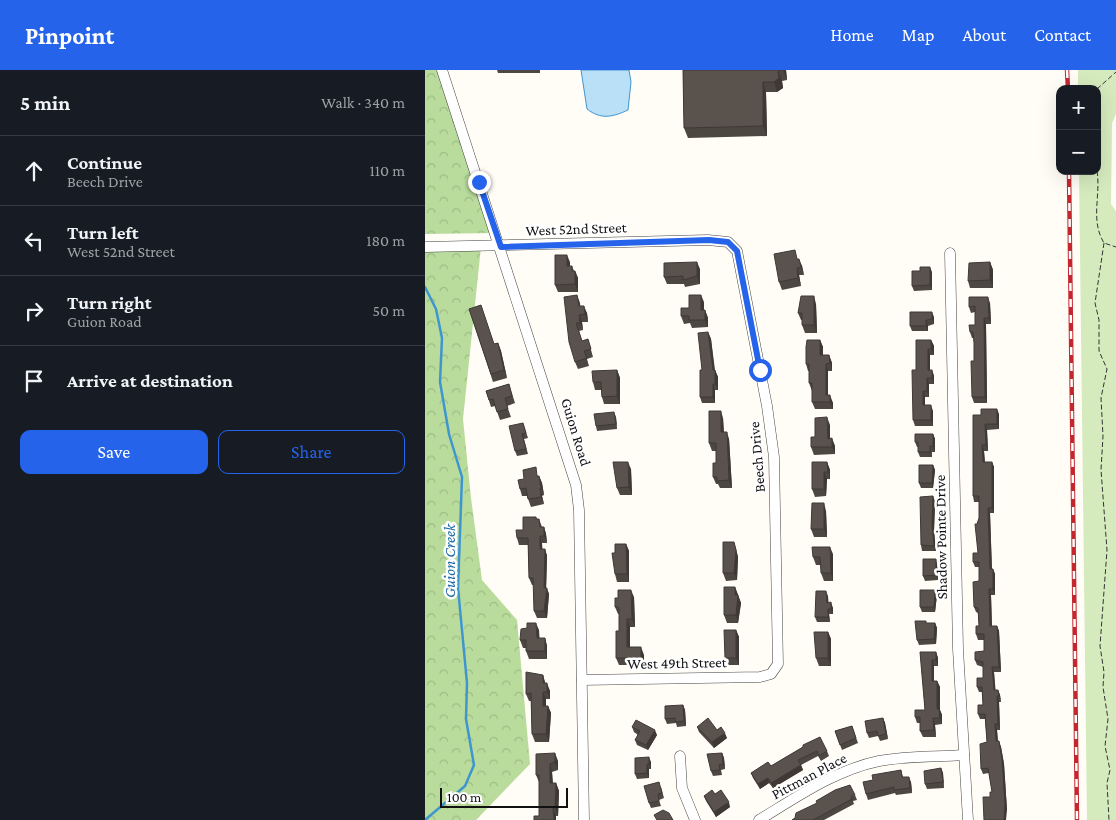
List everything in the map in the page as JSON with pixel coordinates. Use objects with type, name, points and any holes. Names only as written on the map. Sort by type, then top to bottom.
[{"type":"street","name":"Guion Road","points":[[442,70],[501,247],[576,485],[579,510],[584,820]]},
{"type":"street","name":"West 52nd Street","points":[[425,248],[709,240],[728,242]]},
{"type":"street","name":"Beech Drive","points":[[728,242],[737,251],[774,457],[778,664],[771,674]]},
{"type":"street","name":"Shadow Pointe Drive","points":[[951,253],[958,649],[968,820]]},
{"type":"street","name":"West 49th Street","points":[[582,680],[760,677],[771,674]]},
{"type":"street","name":"Pittman Place","points":[[759,820],[827,779],[860,766],[890,760],[964,755]]},
{"type":"street","points":[[680,756],[681,788],[695,820]]},
{"type":"path","points":[[1101,85],[1116,72]]},
{"type":"path","points":[[1097,175],[1099,191],[1095,218],[1104,243],[1095,303],[1099,320],[1099,351],[1107,370],[1101,398],[1103,436],[1101,470],[1107,550],[1100,646],[1105,705],[1109,719],[1105,746],[1110,770],[1107,783],[1109,820]]},
{"type":"path","points":[[1104,243],[1116,247]]},
{"type":"green space","points":[[425,70],[443,70],[496,233],[425,234]]},
{"type":"green space","points":[[1078,70],[1116,70],[1116,114],[1112,123],[1111,204],[1116,211],[1116,820],[1087,820],[1079,175],[1101,175],[1101,85],[1078,85]]},
{"type":"green space","points":[[481,247],[463,419],[482,580],[517,620],[530,764],[476,820],[425,820],[425,248]]},
{"type":"water","points":[[581,70],[629,70],[631,82],[628,110],[602,116],[587,109]]},
{"type":"building","points":[[683,70],[781,70],[778,71],[779,78],[774,82],[763,82],[763,126],[684,128]]},
{"type":"building","points":[[795,250],[801,267],[797,268],[798,278],[779,282],[774,254]]},
{"type":"building","points":[[555,255],[567,255],[567,266],[572,266],[572,271],[575,271],[575,284],[555,285]]},
{"type":"building","points":[[697,262],[697,276],[683,280],[683,276],[664,277],[664,263]]},
{"type":"building","points":[[990,262],[990,280],[968,281],[969,263]]},
{"type":"building","points":[[920,267],[930,267],[930,285],[912,286],[912,271],[920,271]]},
{"type":"building","points":[[577,295],[579,306],[584,306],[585,314],[579,315],[580,323],[576,323],[582,341],[588,339],[591,349],[584,351],[587,358],[575,362],[569,342],[564,297]]},
{"type":"building","points":[[689,295],[701,295],[701,310],[705,310],[705,320],[689,320],[689,316],[681,316],[681,308],[689,308]]},
{"type":"building","points":[[801,296],[814,296],[814,325],[802,325],[802,313],[798,313]]},
{"type":"building","points":[[969,297],[988,297],[989,318],[984,318],[985,397],[972,397],[971,361],[974,361],[974,343],[973,332],[970,332],[969,325],[975,325],[975,306],[969,307]]},
{"type":"building","points":[[481,305],[494,344],[498,343],[504,370],[491,374],[469,309]]},
{"type":"building","points":[[910,312],[932,312],[932,319],[926,320],[926,326],[910,326]]},
{"type":"building","points":[[708,332],[713,370],[715,370],[715,384],[713,384],[713,397],[700,397],[700,370],[702,370],[698,333]]},
{"type":"building","points":[[807,340],[820,340],[820,355],[829,355],[830,363],[826,364],[826,395],[830,395],[830,402],[812,402],[809,364],[806,364]]},
{"type":"building","points":[[916,340],[931,340],[931,349],[928,349],[928,370],[932,370],[932,378],[927,378],[927,391],[923,391],[923,405],[931,405],[931,420],[913,420],[912,370],[916,370]]},
{"type":"building","points":[[617,370],[617,396],[602,397],[601,382],[593,382],[592,371]]},
{"type":"building","points":[[509,384],[512,396],[505,398],[508,409],[497,412],[493,399],[489,400],[486,391]]},
{"type":"building","points":[[981,409],[997,409],[997,424],[985,424],[986,445],[982,445],[983,462],[992,462],[992,508],[988,508],[990,569],[993,569],[993,589],[989,589],[990,626],[997,626],[999,667],[992,667],[994,690],[998,690],[999,696],[997,696],[998,724],[995,724],[996,741],[999,741],[1002,759],[1005,804],[1004,820],[984,820],[983,797],[990,797],[990,792],[992,792],[988,768],[981,769],[980,744],[987,742],[985,714],[978,714],[978,705],[983,705],[982,687],[977,687],[977,678],[983,678],[983,662],[975,660],[975,652],[984,651],[984,634],[976,634],[976,626],[979,626],[978,608],[974,607],[973,582],[979,581],[979,562],[973,562],[973,553],[978,553],[975,524],[977,524],[979,518],[979,496],[973,496],[973,415],[981,415]]},
{"type":"building","points":[[709,411],[721,411],[721,432],[727,432],[729,480],[717,481],[717,477],[713,477],[713,463],[716,463],[716,443],[709,443]]},
{"type":"building","points":[[614,412],[616,424],[596,426],[594,414]]},
{"type":"building","points":[[827,417],[828,439],[832,438],[832,447],[811,447],[811,437],[815,437],[815,418]]},
{"type":"building","points":[[523,423],[526,433],[522,434],[526,449],[515,451],[509,426]]},
{"type":"building","points":[[915,434],[933,434],[933,446],[930,446],[930,452],[918,452],[918,442],[915,442]]},
{"type":"building","points":[[613,462],[628,462],[629,487],[617,488]]},
{"type":"building","points":[[812,462],[827,462],[828,472],[824,472],[824,489],[812,489]]},
{"type":"building","points":[[919,465],[933,465],[932,483],[919,483]]},
{"type":"building","points":[[536,467],[541,497],[528,499],[526,488],[520,489],[518,480],[524,479],[523,470]]},
{"type":"building","points":[[933,496],[932,525],[934,546],[921,545],[920,497]]},
{"type":"building","points":[[812,503],[824,503],[824,529],[811,529]]},
{"type":"building","points":[[523,517],[536,517],[536,519],[539,519],[540,527],[544,527],[544,536],[540,536],[540,549],[545,549],[544,588],[547,588],[544,611],[534,611],[533,578],[529,578],[528,538],[517,538],[516,530],[523,530]]},
{"type":"building","points":[[723,542],[734,542],[736,550],[734,573],[723,573]]},
{"type":"building","points":[[615,544],[626,544],[627,574],[615,574],[612,553],[615,553]]},
{"type":"building","points":[[812,547],[830,547],[831,573],[821,573],[820,557],[813,557]]},
{"type":"building","points":[[923,559],[936,559],[936,575],[923,576]]},
{"type":"building","points":[[724,587],[735,587],[735,595],[738,595],[736,615],[724,615]]},
{"type":"building","points":[[618,590],[631,590],[632,619],[627,619],[627,647],[641,647],[641,658],[616,658],[616,631],[619,631],[619,609],[615,607],[615,598],[618,598]]},
{"type":"building","points":[[920,590],[935,590],[934,607],[920,607]]},
{"type":"building","points":[[816,591],[826,591],[827,603],[831,602],[831,609],[828,609],[828,617],[815,617]]},
{"type":"building","points":[[915,621],[935,623],[934,639],[917,640]]},
{"type":"building","points":[[527,623],[536,623],[537,638],[545,638],[545,651],[526,651],[526,640],[520,640],[521,629],[527,628]]},
{"type":"building","points":[[724,630],[736,630],[736,658],[725,658]]},
{"type":"building","points":[[814,632],[828,632],[828,658],[816,658]]},
{"type":"building","points":[[920,652],[936,652],[936,660],[932,660],[932,681],[937,681],[937,709],[939,709],[940,718],[933,718],[934,730],[920,731],[920,717],[915,717],[915,710],[925,710]]},
{"type":"building","points":[[526,672],[543,675],[543,683],[547,683],[547,692],[543,692],[543,706],[548,706],[546,734],[532,734],[531,693],[526,694]]},
{"type":"building","points":[[683,705],[684,721],[676,722],[675,718],[665,719],[665,706]]},
{"type":"building","points":[[708,718],[717,730],[721,727],[725,733],[712,742],[697,727]]},
{"type":"building","points":[[883,718],[886,734],[878,736],[877,731],[867,733],[865,721]]},
{"type":"building","points":[[636,720],[655,730],[646,745],[635,740],[640,731],[632,727]]},
{"type":"building","points":[[852,726],[856,738],[840,745],[835,731]]},
{"type":"building","points":[[820,737],[827,751],[819,756],[817,751],[798,760],[801,765],[771,783],[768,778],[758,784],[751,773],[768,762],[771,766],[803,747],[803,745]]},
{"type":"building","points":[[555,753],[555,762],[550,764],[550,783],[556,783],[555,808],[553,808],[554,820],[534,820],[534,816],[539,816],[539,775],[536,775],[536,754]]},
{"type":"building","points":[[722,753],[723,764],[719,765],[720,770],[711,771],[707,754]]},
{"type":"building","points":[[649,757],[647,773],[635,774],[635,758]]},
{"type":"building","points":[[941,768],[943,782],[925,784],[924,771]]},
{"type":"building","points":[[901,770],[902,777],[909,777],[910,788],[894,790],[894,787],[866,794],[863,782],[873,780],[872,775]]},
{"type":"building","points":[[659,782],[662,793],[658,794],[659,801],[649,803],[644,786]]},
{"type":"building","points":[[850,785],[855,795],[851,796],[852,799],[813,820],[792,820],[795,818],[796,813],[817,803],[816,801],[835,790]]},
{"type":"building","points":[[712,790],[715,794],[721,790],[729,802],[714,812],[704,796]]},
{"type":"building","points":[[663,810],[669,813],[673,820],[657,820],[654,815]]},
{"type":"waterway","name":"Guion Creek","points":[[425,287],[436,309],[442,338],[440,382],[449,434],[462,477],[458,588],[467,683],[466,719],[474,765],[465,786],[425,820]]},
{"type":"railway","points":[[1067,70],[1068,85]]},
{"type":"railway","points":[[1069,175],[1077,820]]},
{"type":"route","points":[[479,182],[501,247],[709,240],[728,242],[737,251],[760,370]]}]
